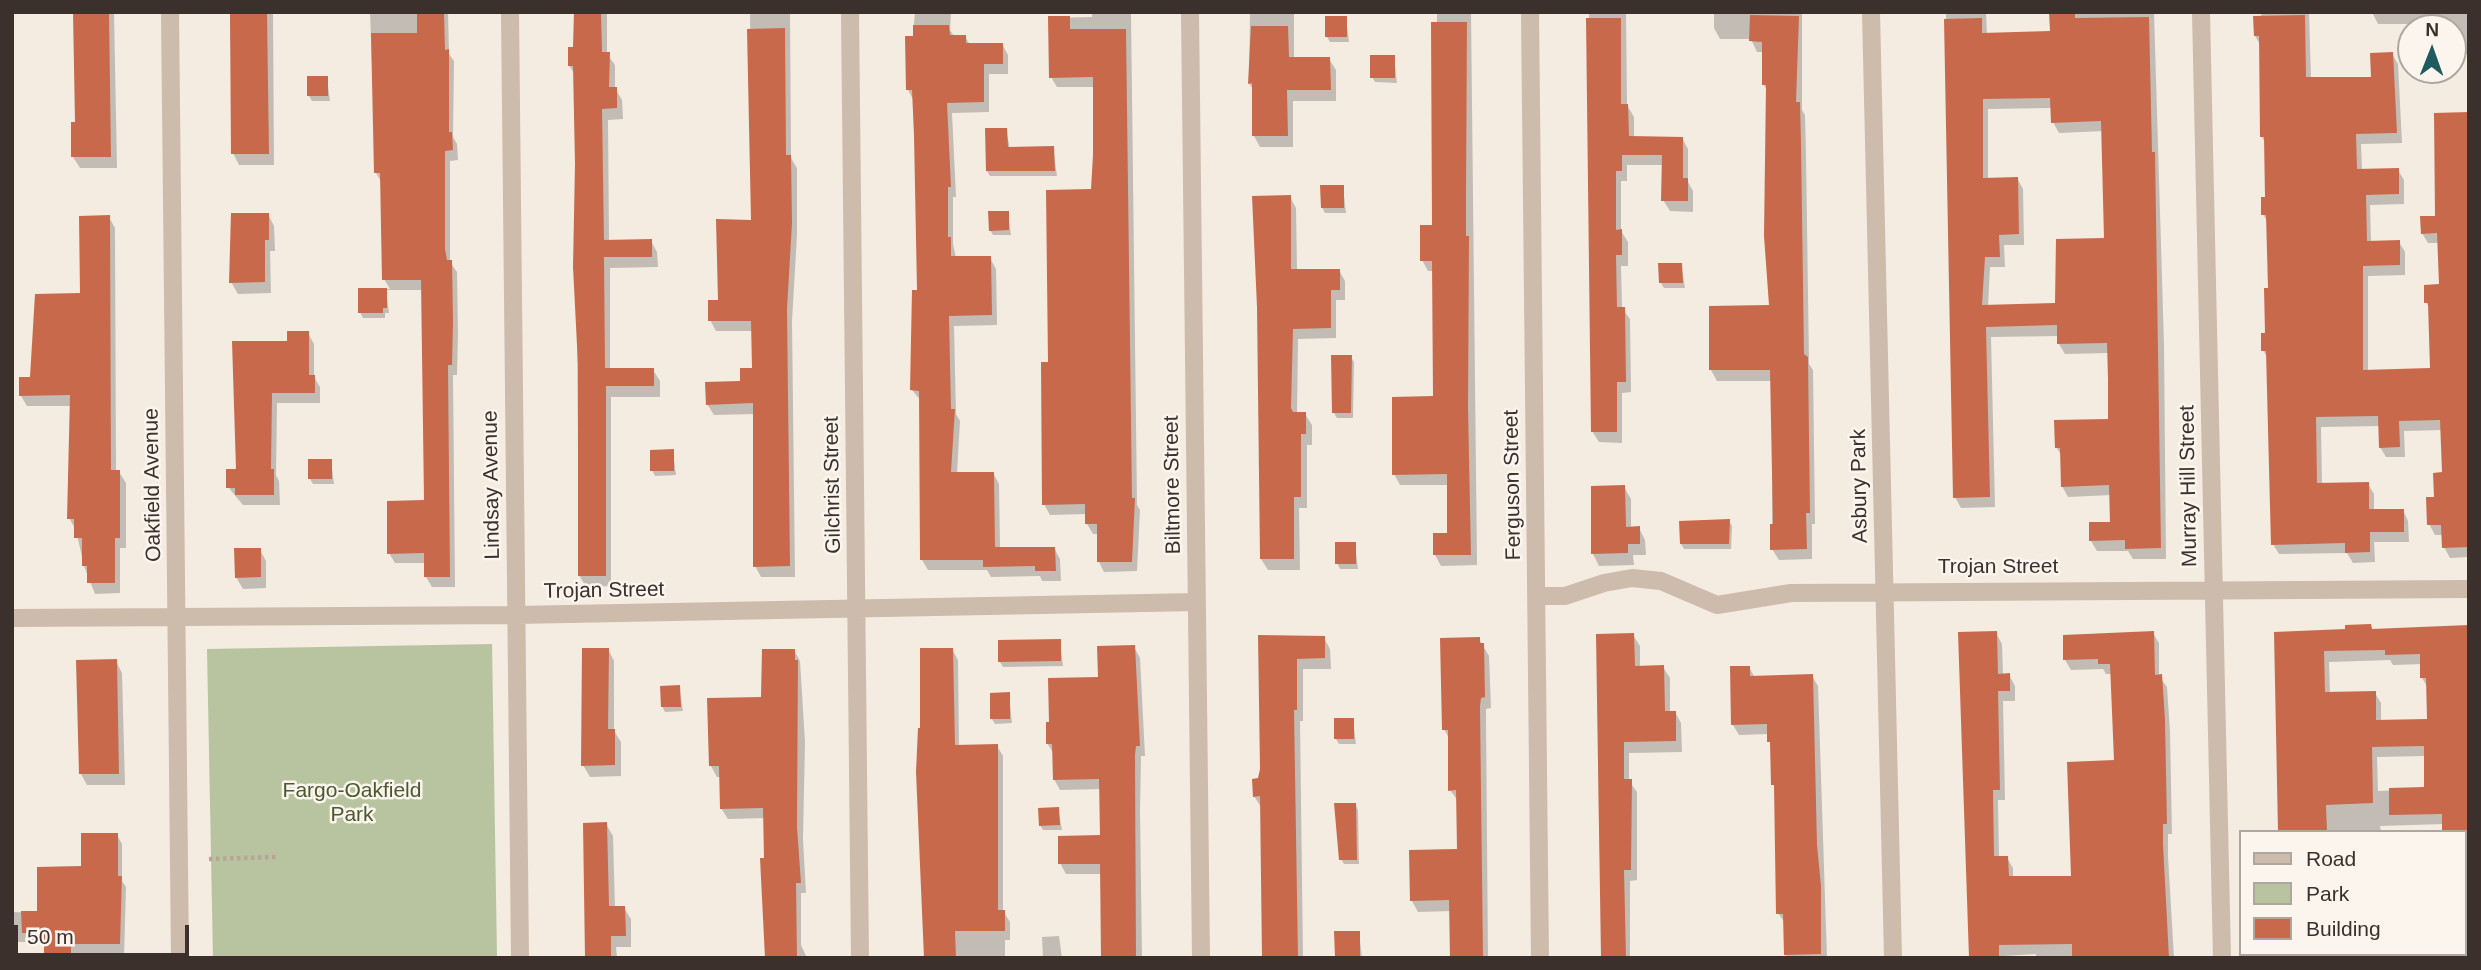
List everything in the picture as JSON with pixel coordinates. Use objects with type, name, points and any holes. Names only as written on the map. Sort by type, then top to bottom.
[{"type":"street","name":"Oakfield Avenue","points":[[170,12],[180,958]]},
{"type":"street","name":"Lindsay Avenue","points":[[510,12],[520,958]]},
{"type":"street","name":"Gilchrist Street","points":[[850,12],[860,958]]},
{"type":"street","name":"Biltmore Street","points":[[1190,12],[1201,958]]},
{"type":"street","name":"Ferguson Street","points":[[1530,12],[1540,958]]},
{"type":"street","name":"Asbury Park","points":[[1871,12],[1893,958]]},
{"type":"street","name":"Murray Hill Street","points":[[2201,12],[2222,958]]},
{"type":"street","name":"Trojan Street","points":[[1536,596],[1565,596],[1604,583],[1632,578],[1661,581],[1717,606],[1791,593],[2469,589]]},
{"type":"street","name":"Trojan Street","points":[[12,618],[516,615],[1197,602]]},
{"type":"path","points":[[209,859],[276,857]]},
{"type":"green space","name":"Fargo-Oakfield Park","points":[[492,644],[497,958],[213,958],[207,649]]},
{"type":"building","points":[[73,12],[109,12],[111,157],[71,157],[71,122],[75,122]]},
{"type":"building","points":[[230,12],[267,12],[269,154],[231,154]]},
{"type":"building","points":[[417,12],[444,12],[445,50],[449,49],[449,132],[452,132],[453,150],[445,151],[445,249],[447,260],[452,260],[453,322],[452,365],[448,365],[450,577],[424,577],[424,553],[387,554],[387,501],[424,500],[421,280],[382,280],[380,173],[374,173],[371,33],[417,33]]},
{"type":"building","points":[[574,12],[601,12],[602,52],[610,52],[609,87],[617,87],[617,108],[602,109],[604,240],[652,239],[652,257],[604,257],[605,368],[654,368],[654,386],[606,386],[606,576],[578,576],[578,365],[573,267],[575,164],[573,66],[568,66],[568,47],[573,47]]},
{"type":"building","points":[[2049,12],[2075,12],[2075,18],[2149,17],[2152,152],[2155,152],[2161,548],[2125,549],[2125,540],[2089,541],[2089,522],[2110,522],[2109,485],[2061,487],[2060,448],[2055,448],[2054,420],[2108,419],[2108,379],[2107,343],[2057,344],[2057,325],[1986,327],[1990,497],[1953,498],[1944,19],[1982,18],[1982,33],[2050,31]],"holes":[[[2050,98],[2051,123],[2101,121],[2104,238],[2056,239],[2055,303],[1982,305],[1985,257],[2000,257],[1999,235],[2019,234],[2018,177],[1983,178],[1983,99]]]},
{"type":"building","points":[[1750,15],[1799,16],[1796,102],[1800,102],[1804,354],[1808,357],[1810,513],[1806,513],[1807,549],[1770,550],[1770,524],[1773,524],[1770,370],[1709,370],[1709,306],[1769,305],[1764,236],[1766,85],[1762,85],[1762,42],[1749,41]]},
{"type":"building","points":[[2305,15],[2306,77],[2371,77],[2370,53],[2393,52],[2397,133],[2356,134],[2357,169],[2399,168],[2399,194],[2366,195],[2367,241],[2400,240],[2400,265],[2363,266],[2363,370],[2430,368],[2428,303],[2424,303],[2424,285],[2439,284],[2437,233],[2421,234],[2420,216],[2435,216],[2434,113],[2469,112],[2469,547],[2442,548],[2441,525],[2427,525],[2426,497],[2434,497],[2433,473],[2442,472],[2440,420],[2399,421],[2400,447],[2379,448],[2378,416],[2316,417],[2317,483],[2369,482],[2369,509],[2404,509],[2404,532],[2370,532],[2370,552],[2345,553],[2345,543],[2271,545],[2266,351],[2261,351],[2261,333],[2265,333],[2264,288],[2268,288],[2266,215],[2261,215],[2261,197],[2265,197],[2264,137],[2260,137],[2259,36],[2254,36],[2253,16]]},
{"type":"building","points":[[1048,16],[1070,16],[1070,29],[1126,29],[1132,498],[1135,498],[1132,562],[1097,562],[1097,524],[1085,524],[1085,504],[1042,505],[1041,362],[1048,362],[1046,190],[1091,189],[1093,155],[1093,77],[1049,78]]},
{"type":"building","points":[[1325,16],[1347,16],[1347,37],[1325,37]]},
{"type":"building","points":[[1586,18],[1621,18],[1621,104],[1628,104],[1629,136],[1683,137],[1683,178],[1688,178],[1688,201],[1661,201],[1662,155],[1622,155],[1622,171],[1616,171],[1616,230],[1622,229],[1622,255],[1616,255],[1617,307],[1625,307],[1626,382],[1617,382],[1617,432],[1591,432]]},
{"type":"building","points":[[1431,22],[1467,22],[1466,236],[1469,236],[1471,555],[1433,555],[1433,533],[1447,533],[1447,474],[1392,475],[1392,397],[1433,396],[1432,261],[1420,261],[1420,225],[1432,225]]},
{"type":"building","points":[[913,25],[949,25],[950,35],[966,35],[966,43],[1003,43],[1003,64],[984,64],[984,102],[947,103],[951,187],[948,187],[948,237],[951,237],[951,256],[991,256],[992,315],[949,316],[951,409],[955,409],[951,472],[994,472],[995,547],[1055,547],[1056,571],[1035,571],[1035,566],[983,567],[983,560],[920,560],[919,391],[910,390],[912,290],[917,290],[914,135],[912,90],[906,90],[905,36],[913,36]]},
{"type":"building","points":[[1251,26],[1288,26],[1289,57],[1330,57],[1331,90],[1287,90],[1288,136],[1252,136],[1252,83],[1248,84]]},
{"type":"building","points":[[785,28],[786,155],[791,155],[792,223],[787,309],[790,566],[753,567],[753,403],[706,405],[705,382],[740,381],[740,368],[752,368],[751,321],[708,321],[708,300],[718,300],[716,219],[751,220],[747,29]]},
{"type":"building","points":[[1370,55],[1395,55],[1395,78],[1370,78]]},
{"type":"building","points":[[307,76],[328,76],[328,96],[307,96]]},
{"type":"building","points":[[985,128],[1007,128],[1008,147],[1054,146],[1055,171],[986,171]]},
{"type":"building","points":[[1320,185],[1344,185],[1344,208],[1321,208]]},
{"type":"building","points":[[1291,195],[1291,269],[1340,269],[1340,290],[1331,290],[1331,328],[1293,329],[1291,408],[1293,412],[1306,412],[1306,434],[1301,434],[1301,497],[1294,497],[1294,559],[1260,559],[1257,307],[1252,196]]},
{"type":"building","points":[[988,211],[1009,211],[1009,230],[989,231]]},
{"type":"building","points":[[231,213],[269,213],[269,240],[265,240],[265,282],[229,283]]},
{"type":"building","points":[[110,215],[111,470],[120,470],[120,538],[115,538],[115,583],[87,583],[87,566],[82,566],[82,538],[74,538],[74,519],[67,519],[70,395],[19,396],[19,377],[30,377],[35,294],[80,293],[79,216]]},
{"type":"building","points":[[1658,263],[1682,263],[1683,283],[1659,283]]},
{"type":"building","points":[[358,288],[387,288],[387,308],[383,308],[383,313],[358,313]]},
{"type":"building","points":[[287,331],[309,331],[309,375],[315,375],[315,393],[272,393],[271,469],[274,469],[274,495],[235,495],[235,488],[226,488],[226,469],[236,469],[232,341],[287,341]]},
{"type":"building","points":[[1331,355],[1352,355],[1351,413],[1332,413]]},
{"type":"building","points":[[674,449],[674,471],[650,471],[650,450]]},
{"type":"building","points":[[308,459],[332,459],[332,479],[308,479]]},
{"type":"building","points":[[1625,485],[1626,527],[1640,526],[1640,544],[1628,544],[1628,553],[1591,554],[1591,486]]},
{"type":"building","points":[[1730,519],[1729,544],[1680,544],[1679,521]]},
{"type":"building","points":[[1335,542],[1356,542],[1356,564],[1335,564]]},
{"type":"building","points":[[234,548],[261,548],[261,577],[235,578]]},
{"type":"building","points":[[2371,624],[2372,629],[2469,625],[2469,832],[2442,830],[2442,814],[2389,815],[2389,788],[2424,787],[2424,746],[2372,747],[2373,803],[2326,805],[2327,830],[2278,830],[2274,632],[2345,629],[2345,625]],"holes":[[[2385,650],[2385,655],[2420,654],[2420,678],[2426,678],[2427,719],[2376,720],[2376,691],[2325,692],[2324,651]]]},
{"type":"building","points":[[1997,631],[1998,674],[2010,673],[2010,691],[1998,691],[2000,790],[1993,790],[1994,856],[2008,856],[2009,876],[2071,876],[2067,762],[2114,760],[2110,664],[2098,664],[2098,659],[2063,660],[2063,635],[2154,631],[2155,675],[2162,674],[2165,720],[2167,824],[2163,824],[2163,844],[2169,958],[2072,958],[2072,944],[1999,945],[1999,958],[1969,958],[1958,632]]},
{"type":"building","points":[[1634,633],[1635,666],[1664,665],[1665,711],[1676,711],[1676,741],[1624,742],[1624,779],[1632,779],[1631,870],[1624,870],[1626,958],[1601,958],[1596,634]]},
{"type":"building","points":[[1258,635],[1325,636],[1325,658],[1297,659],[1297,710],[1294,710],[1298,958],[1262,958],[1260,796],[1253,797],[1252,779],[1258,778],[1260,769]]},
{"type":"building","points":[[1480,637],[1480,643],[1484,643],[1485,697],[1481,698],[1480,706],[1483,958],[1450,958],[1449,900],[1410,901],[1409,850],[1457,849],[1456,790],[1448,791],[1448,730],[1442,730],[1440,638]]},
{"type":"building","points":[[1061,639],[1061,661],[998,662],[998,640]]},
{"type":"building","points":[[1135,645],[1140,746],[1136,746],[1135,755],[1136,958],[1101,958],[1100,864],[1058,864],[1058,836],[1100,835],[1099,779],[1053,780],[1052,744],[1046,744],[1046,722],[1049,722],[1048,678],[1098,677],[1097,646]]},
{"type":"building","points":[[582,648],[609,648],[608,729],[615,729],[615,765],[581,766]]},
{"type":"building","points":[[920,648],[953,648],[955,745],[998,744],[998,910],[1005,910],[1005,931],[955,931],[956,958],[924,958],[916,772],[920,728]]},
{"type":"building","points":[[762,649],[795,649],[795,660],[798,660],[797,827],[801,883],[796,883],[797,958],[765,958],[760,858],[764,858],[763,808],[720,809],[719,766],[709,766],[707,698],[761,697]]},
{"type":"building","points":[[117,659],[119,774],[79,774],[76,660]]},
{"type":"building","points":[[1730,666],[1750,666],[1750,676],[1813,674],[1821,954],[1784,955],[1783,914],[1776,914],[1774,785],[1771,785],[1767,724],[1731,725]]},
{"type":"building","points":[[680,685],[681,707],[661,707],[660,686]]},
{"type":"building","points":[[1010,692],[1010,719],[990,719],[990,693]]},
{"type":"building","points":[[1334,718],[1354,718],[1354,739],[1334,739]]},
{"type":"building","points":[[1334,803],[1356,803],[1357,860],[1339,860]]},
{"type":"building","points":[[1059,807],[1060,825],[1039,826],[1038,808]]},
{"type":"building","points":[[607,822],[609,906],[625,906],[626,936],[611,936],[611,958],[585,958],[583,823]]},
{"type":"building","points":[[81,833],[118,833],[118,876],[122,876],[120,944],[71,944],[71,958],[44,958],[44,933],[22,933],[21,911],[37,911],[37,867],[81,866]]},
{"type":"building","points":[[1334,931],[1360,931],[1360,957],[1335,957]]}]
